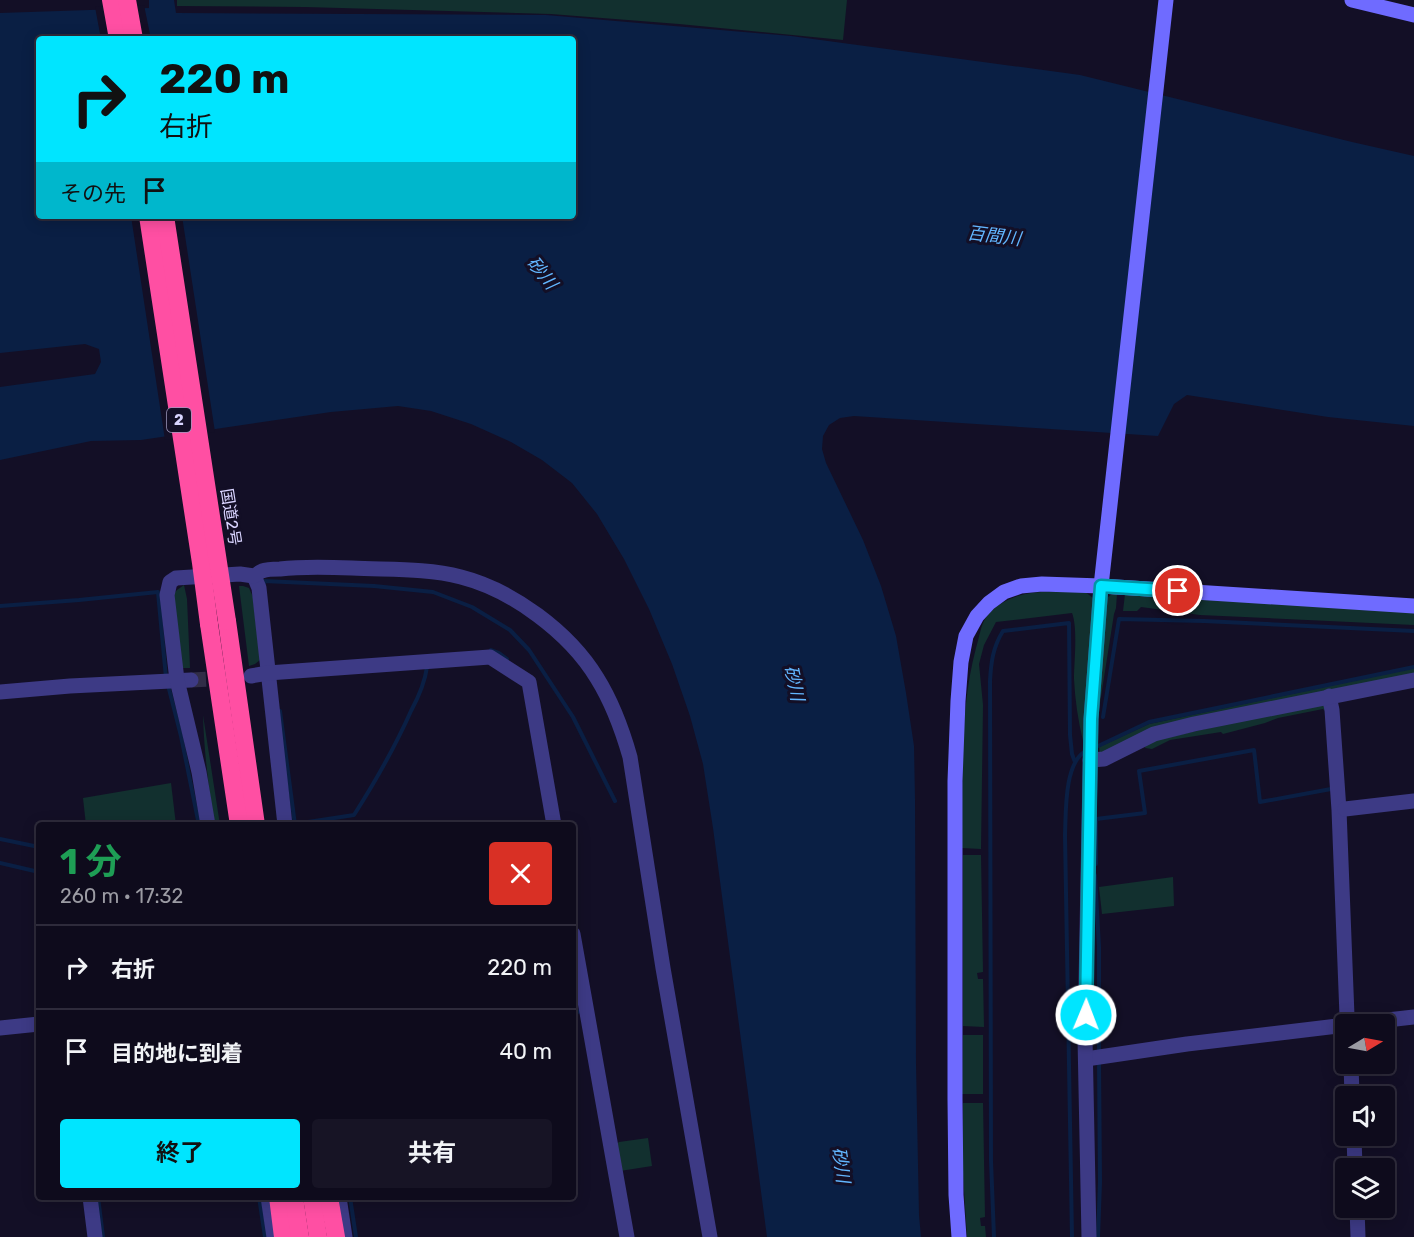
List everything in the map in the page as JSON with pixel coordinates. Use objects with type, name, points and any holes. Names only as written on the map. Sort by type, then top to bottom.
[{"type":"highway","points":[[111,0],[117,36]]},
{"type":"highway","points":[[127,0],[133,36]]},
{"type":"highway","name":"国道2号","points":[[148,219],[201,563],[218,622],[240,718],[256,822]]},
{"type":"highway","name":"国道2号","points":[[165,219],[218,622],[238,822]]},
{"type":"highway","points":[[240,718],[262,822]]},
{"type":"highway","points":[[278,1200],[283,1237]]},
{"type":"highway","points":[[294,1200],[300,1237]]},
{"type":"highway","points":[[312,1200],[318,1237]]},
{"type":"highway","points":[[330,1200],[336,1237]]},
{"type":"street","points":[[1089,1237],[1095,1058],[1091,719],[1101,586],[1166,0]]},
{"type":"street","points":[[1352,0],[1414,15]]},
{"type":"street","points":[[207,822],[199,772],[176,681],[167,595],[170,582],[176,578],[240,574],[254,576],[262,571],[301,566],[432,571],[486,585],[537,614],[559,633],[596,676],[624,734],[630,757],[665,980],[710,1237]]},
{"type":"street","points":[[254,576],[259,588],[285,822]]},
{"type":"street","points":[[959,1237],[955,1111],[955,781],[961,662],[966,636],[977,616],[1004,592],[1021,586],[1042,584],[1414,606]]},
{"type":"street","points":[[251,676],[490,657],[529,682],[553,822]]},
{"type":"street","points":[[1090,754],[1104,759],[1154,734],[1414,680]]},
{"type":"street","points":[[0,692],[176,681]]},
{"type":"street","points":[[1329,696],[1339,810],[1347,1014]]},
{"type":"street","points":[[1345,809],[1414,801]]},
{"type":"street","points":[[576,951],[627,1237]]},
{"type":"street","points":[[1395,1019],[1414,1017]]},
{"type":"street","points":[[0,1028],[36,1024]]},
{"type":"street","points":[[1095,1058],[1187,1044],[1335,1027]]},
{"type":"street","points":[[90,1200],[96,1237]]},
{"type":"street","points":[[268,1200],[274,1237]]},
{"type":"street","points":[[339,1200],[345,1237]]},
{"type":"street","points":[[1357,1218],[1358,1237]]},
{"type":"green space","points":[[177,0],[847,0],[843,40],[551,14],[177,6]]},
{"type":"green space","points":[[184,585],[187,599],[190,668],[181,668],[172,596]]},
{"type":"green space","points":[[239,586],[249,588],[253,597],[260,660],[249,666]]},
{"type":"green space","points":[[1084,591],[1093,598],[1083,741],[1075,695],[1075,636],[1072,613],[996,622],[984,645],[979,664],[983,705],[981,849],[962,848],[964,722],[971,672],[981,627],[988,614],[1008,600],[1019,596],[1040,592]]},
{"type":"green space","points":[[1112,594],[1117,594],[1116,608],[1097,722],[1104,605]]},
{"type":"green space","points":[[1125,594],[1414,612],[1414,625],[1200,615],[1141,607],[1137,611],[1123,611]]},
{"type":"green space","points":[[1414,668],[1414,677],[1100,754],[1099,747],[1149,724]]},
{"type":"green space","points":[[1321,703],[1327,707],[1327,713],[1323,709],[1278,718],[1223,734],[1221,732],[1170,740],[1152,749],[1145,748],[1147,742]]},
{"type":"green space","points":[[203,715],[220,822],[214,822]]},
{"type":"green space","points":[[171,783],[176,822],[86,822],[83,798]]},
{"type":"green space","points":[[963,855],[981,855],[983,972],[977,973],[978,979],[983,979],[984,1027],[963,1026]]},
{"type":"green space","points":[[1173,877],[1174,906],[1102,914],[1099,887]]},
{"type":"green space","points":[[963,1035],[983,1035],[983,1094],[962,1094]]},
{"type":"green space","points":[[963,1103],[983,1103],[985,1217],[980,1218],[981,1226],[985,1226],[986,1237],[967,1237],[963,1175]]},
{"type":"green space","points":[[648,1138],[652,1166],[620,1171],[616,1145],[619,1142]]},
{"type":"water","points":[[149,0],[174,0],[176,13],[546,15],[791,36],[1080,75],[1414,156],[1414,426],[1328,417],[1187,395],[1174,404],[1158,436],[854,416],[840,418],[829,425],[823,436],[822,449],[826,463],[863,540],[881,586],[896,636],[914,746],[916,1064],[921,1237],[767,1237],[703,764],[672,664],[649,609],[624,559],[597,514],[572,483],[542,460],[511,442],[471,424],[431,411],[398,406],[331,412],[141,440],[91,441],[0,460],[0,387],[95,374],[101,362],[99,349],[85,344],[0,353],[0,13],[149,8]]},
{"type":"pier","points":[[144,5],[150,36],[100,36],[95,7]]},
{"type":"pier","points":[[131,219],[182,219],[215,432],[165,440]]},
{"type":"waterway","points":[[264,584],[264,581],[374,586],[433,592],[472,607],[510,630],[529,650],[573,717],[615,801]]},
{"type":"waterway","points":[[0,606],[158,592],[166,678]]},
{"type":"waterway","points":[[1103,717],[1119,619],[1414,631]]},
{"type":"waterway","points":[[994,1237],[991,1161],[990,681],[993,655],[1003,631],[1069,623],[1070,735],[1075,762]]},
{"type":"waterway","points":[[491,650],[507,659]]},
{"type":"waterway","points":[[308,822],[354,815],[398,738],[421,690],[427,667]]},
{"type":"waterway","points":[[1096,747],[1149,722],[1414,667]]},
{"type":"waterway","points":[[168,685],[198,822]]},
{"type":"waterway","points":[[280,711],[295,822]]},
{"type":"waterway","points":[[1096,864],[1096,819],[1145,813],[1139,771],[1254,750],[1260,802],[1331,789]]},
{"type":"waterway","points":[[1072,1237],[1065,835],[1066,802],[1070,777],[1079,757],[1086,751]]},
{"type":"waterway","points":[[0,839],[36,846]]},
{"type":"waterway","points":[[0,863],[36,871]]},
{"type":"waterway","points":[[1095,875],[1099,947],[1099,1053]]},
{"type":"waterway","points":[[576,1012],[581,1011]]},
{"type":"waterway","points":[[1098,1237],[1099,1061]]},
{"type":"waterway","points":[[98,1200],[103,1237]]},
{"type":"waterway","points":[[259,1200],[265,1237]]},
{"type":"waterway","points":[[350,1200],[356,1237]]},
{"type":"tunnel","points":[[191,680],[227,678]]},
{"type":"route","points":[[1086,1015],[1091,719],[1101,586],[1178,591]]},
{"type":"water label","name":"百間川","points":[[994,236]]},
{"type":"water label","name":"砂川","points":[[542,273]]},
{"type":"water label","name":"砂川","points":[[794,683]]},
{"type":"water label","name":"砂川","points":[[841,1165]]}]
